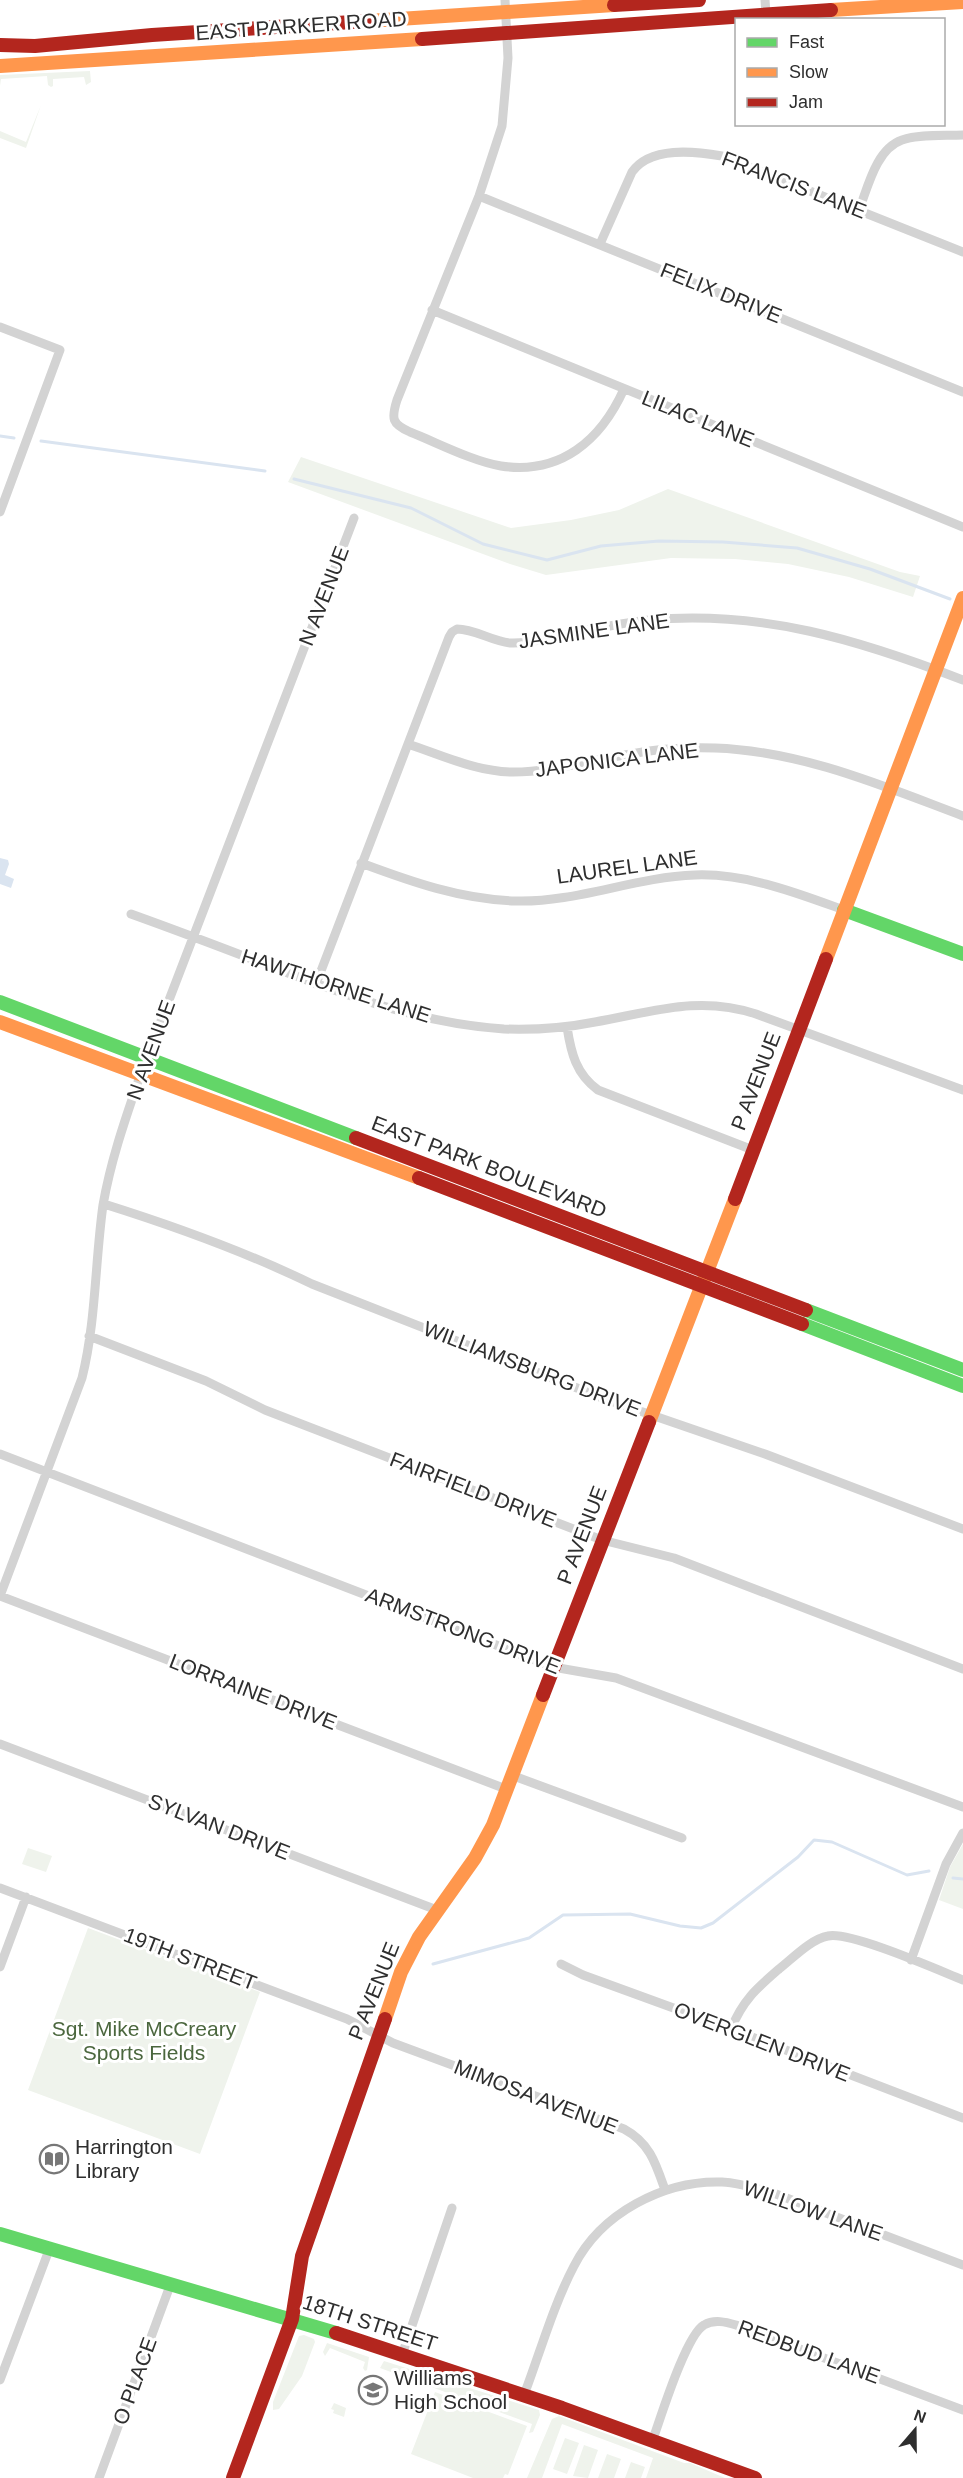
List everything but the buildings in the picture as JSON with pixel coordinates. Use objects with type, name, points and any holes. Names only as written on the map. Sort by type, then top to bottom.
[{"type":"main road","name":"EAST PARKER ROAD","points":[[0,45],[35,46],[342,23],[505,6],[699,0]]},
{"type":"main road","name":"EAST PARKER ROAD","points":[[0,66],[507,34],[651,22],[765,7],[963,2]]},
{"type":"main road","points":[[649,3],[651,22]]},
{"type":"main road","points":[[342,23],[342,44]]},
{"type":"main road","points":[[217,31],[219,52]]},
{"type":"main road","points":[[96,40],[97,60]]},
{"type":"main road","name":"P AVENUE","points":[[233,2478],[292,2319],[302,2256],[401,1972],[413,1947],[437,1910],[486,1841],[707,1273],[963,598]]},
{"type":"main road","name":"LAUREL LANE","points":[[844,910],[963,954]]},
{"type":"main road","name":"EAST PARK BOULEVARD","points":[[0,1002],[963,1370]]},
{"type":"main road","name":"EAST PARK BOULEVARD","points":[[0,1022],[141,1073],[963,1386]]},
{"type":"main road","name":"18TH STREET","points":[[0,2234],[292,2319],[653,2439],[755,2478]]},
{"type":"street","points":[[505,6],[507,89],[502,126],[479,196],[432,310],[393,416],[397,426],[490,463],[517,467],[553,461],[572,453],[588,442],[603,428],[615,410],[624,389]]},
{"type":"street","points":[[859,210],[876,167],[885,151],[894,144],[914,138],[963,135]]},
{"type":"street","name":"FRANCIS LANE","points":[[600,244],[638,162],[648,157],[666,154],[704,153],[722,156],[963,252]]},
{"type":"street","name":"FELIX DRIVE","points":[[479,196],[963,392]]},
{"type":"street","name":"LILAC LANE","points":[[432,310],[963,527]]},
{"type":"street","points":[[0,327],[60,350],[0,512]]},
{"type":"street","name":"N AVENUE","points":[[0,1596],[82,1377],[104,1204],[114,1152],[141,1073],[354,518]]},
{"type":"street","name":"JASMINE LANE","points":[[316,984],[449,637],[457,629],[498,640],[520,642],[646,621],[716,619],[785,625],[824,633],[868,646],[963,680]]},
{"type":"street","name":"JAPONICA LANE","points":[[408,744],[480,768],[511,772],[556,769],[645,751],[692,748],[733,749],[772,754],[810,762],[963,816]]},
{"type":"street","name":"LAUREL LANE","points":[[361,863],[436,890],[478,898],[517,901],[554,899],[657,880],[706,875],[777,886],[844,910]]},
{"type":"street","name":"HAWTHORNE LANE","points":[[131,914],[316,984],[394,1010],[427,1018],[504,1029],[567,1027],[675,1006],[735,1007],[963,1090]]},
{"type":"street","points":[[567,1027],[570,1046],[578,1069],[588,1083],[598,1090],[753,1150]]},
{"type":"street","name":"WILLIAMSBURG DRIVE","points":[[104,1204],[152,1219],[529,1370],[765,1454],[963,1529]]},
{"type":"street","name":"FAIRFIELD DRIVE","points":[[88,1336],[193,1376],[265,1410],[602,1540],[674,1558],[963,1669]]},
{"type":"street","name":"ARMSTRONG DRIVE","points":[[0,1454],[553,1667],[616,1678],[963,1807]]},
{"type":"street","name":"LORRAINE DRIVE","points":[[0,1596],[506,1789]]},
{"type":"street","name":"SYLVAN DRIVE","points":[[0,1744],[437,1910]]},
{"type":"street","points":[[511,1775],[682,1838]]},
{"type":"street","points":[[911,1960],[946,1864],[963,1833]]},
{"type":"street","name":"19TH STREET","points":[[0,1888],[347,2019],[378,2035]]},
{"type":"street","points":[[0,1967],[26,1898]]},
{"type":"street","points":[[731,2029],[738,2011],[749,1995],[795,1957],[827,1936],[848,1936],[963,1980]]},
{"type":"street","name":"OVERGLEN DRIVE","points":[[561,1964],[583,1975],[963,2118]]},
{"type":"street","name":"MIMOSA AVENUE","points":[[378,2035],[393,2043],[633,2134],[648,2148],[654,2158],[665,2190]]},
{"type":"street","name":"WILLOW LANE","points":[[524,2395],[574,2265],[589,2244],[612,2220],[646,2198],[665,2190],[710,2183],[752,2187],[963,2265]]},
{"type":"street","points":[[402,2355],[452,2208]]},
{"type":"street","points":[[0,2380],[49,2250]]},
{"type":"street","name":"O PLACE","points":[[99,2478],[171,2283]]},
{"type":"street","name":"REDBUD LANE","points":[[653,2439],[691,2342],[705,2324],[716,2321],[736,2325],[963,2410]]},
{"type":"green space","points":[[90,71],[91,82],[86,85],[84,77],[53,79],[51,87],[48,85],[47,76],[1,79],[0,86],[0,75]]},
{"type":"green space","points":[[41,105],[26,148],[0,138],[0,131],[26,142]]},
{"type":"green space","points":[[301,457],[511,528],[571,520],[619,510],[668,489],[900,572],[920,576],[913,597],[849,577],[788,564],[735,559],[671,558],[546,575],[510,564],[288,482]]},
{"type":"green space","points":[[963,1844],[963,1909],[939,1900],[950,1867]]},
{"type":"green space","points":[[28,1848],[52,1856],[46,1872],[22,1864]]},
{"type":"green space","name":"Sgt. Mike McCreary Sports Fields","points":[[88,1928],[260,1992],[200,2154],[28,2090]]},
{"type":"green space","points":[[304,2335],[314,2339],[315,2342],[302,2376],[279,2409],[273,2410],[273,2402],[299,2336]]},
{"type":"green space","points":[[327,2343],[369,2357],[367,2370],[363,2368],[365,2362],[330,2348],[325,2356],[323,2352]]},
{"type":"green space","points":[[384,2361],[539,2410],[540,2415],[533,2432],[529,2433],[532,2424],[380,2368]]},
{"type":"green space","points":[[435,2392],[527,2426],[508,2475],[505,2474],[503,2478],[473,2478],[411,2454]]},
{"type":"green space","points":[[334,2403],[346,2408],[344,2417],[333,2413],[334,2410],[331,2409]]},
{"type":"green space","points":[[559,2416],[684,2463],[690,2463],[725,2478],[646,2478],[653,2458],[562,2424],[542,2478],[527,2478],[552,2419]]},
{"type":"green space","points":[[565,2438],[579,2443],[567,2474],[553,2469]]},
{"type":"green space","points":[[584,2445],[598,2450],[588,2478],[573,2476]]},
{"type":"green space","points":[[607,2454],[621,2459],[614,2478],[598,2478]]},
{"type":"green space","points":[[631,2462],[645,2467],[641,2478],[625,2478]]},
{"type":"shaded area","points":[[0,858],[8,860],[5,875],[14,879],[11,888],[0,884]]},
{"type":"waterway","points":[[0,436],[14,438]]},
{"type":"waterway","points":[[41,441],[265,471]]},
{"type":"waterway","points":[[294,479],[411,508],[483,544],[547,560],[601,546],[659,541],[723,542],[797,548],[870,569],[950,599]]},
{"type":"waterway","points":[[433,1964],[529,1938],[563,1915],[630,1914],[680,1926],[701,1928],[713,1923],[798,1857],[814,1840],[832,1842],[907,1875],[929,1871]]},
{"type":"waterway","points":[[953,1878],[963,1879]]},
{"type":"traffic: fast","points":[[844,910],[963,954]]},
{"type":"traffic: fast","points":[[0,1002],[356,1138]]},
{"type":"traffic: fast","points":[[806,1310],[963,1370]]},
{"type":"traffic: fast","points":[[802,1324],[963,1386]]},
{"type":"traffic: fast","points":[[0,2234],[336,2333]]},
{"type":"traffic: slow","points":[[831,10],[963,2]]},
{"type":"traffic: slow","points":[[368,21],[614,5]]},
{"type":"traffic: slow","points":[[0,66],[422,39]]},
{"type":"traffic: slow","points":[[826,959],[963,598]]},
{"type":"traffic: slow","points":[[0,1022],[419,1178]]},
{"type":"traffic: slow","points":[[649,1422],[735,1199]]},
{"type":"traffic: slow","points":[[385,2019],[401,1972],[419,1937],[475,1858],[493,1825],[543,1695]]},
{"type":"traffic: jam","points":[[614,5],[699,0]]},
{"type":"traffic: jam","points":[[422,39],[831,10]]},
{"type":"traffic: jam","points":[[0,45],[35,46],[152,35],[368,21]]},
{"type":"traffic: jam","points":[[735,1199],[826,959]]},
{"type":"traffic: jam","points":[[356,1138],[806,1310]]},
{"type":"traffic: jam","points":[[419,1178],[802,1324]]},
{"type":"traffic: jam","points":[[543,1695],[649,1422]]},
{"type":"traffic: jam","points":[[233,2478],[292,2319],[302,2256],[385,2019]]},
{"type":"traffic: jam","points":[[336,2333],[562,2408],[755,2478]]},
{"type":"place","name":"Harrington Library","points":[[54,2159]]},
{"type":"place","name":"Williams High School","points":[[373,2390]]}]
